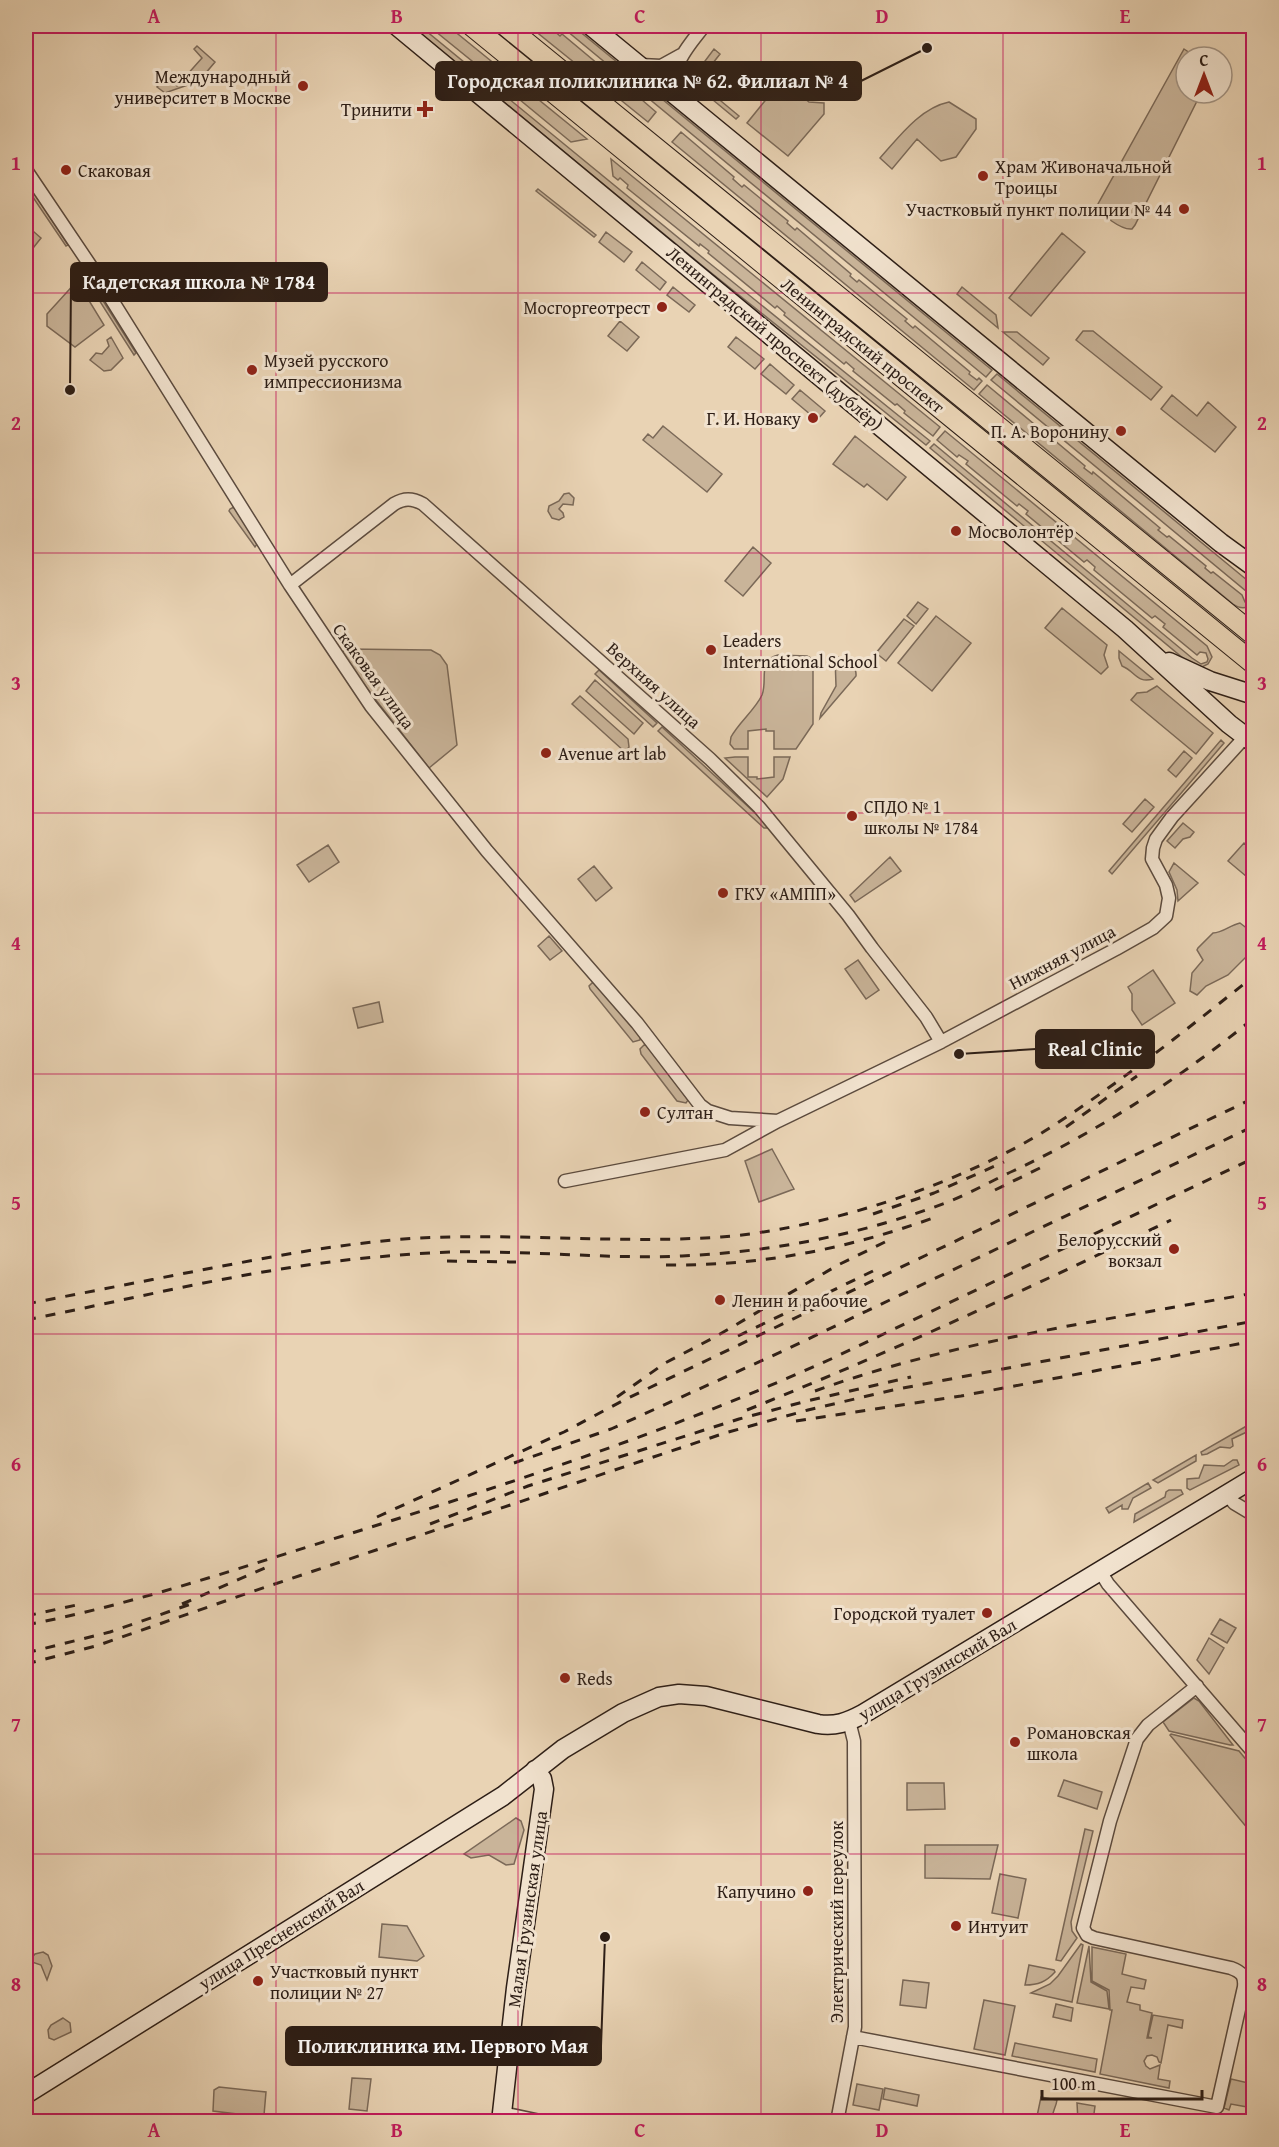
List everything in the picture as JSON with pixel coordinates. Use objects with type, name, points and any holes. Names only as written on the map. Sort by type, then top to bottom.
[{"type":"main road","name":"Ленинградский проспект (дублёр)","points":[[397,26],[935,470],[1251,737]]},
{"type":"main road","name":"Ленинградский проспект","points":[[472,26],[1254,664]]},
{"type":"main road","name":"Ленинградский проспект","points":[[506,26],[1254,635]]},
{"type":"main road","points":[[591,26],[879,264],[1221,543],[1254,567]]},
{"type":"main road","points":[[1221,543],[1254,577]]},
{"type":"main road","name":"Ленинградский проспект (дублёр)","points":[[1152,652],[1200,677],[1254,695]]},
{"type":"main road","name":"улица Грузинский Вал","points":[[535,1770],[563,1749],[623,1713],[650,1700],[667,1696],[694,1694],[706,1696],[825,1725],[839,1725],[849,1721],[1254,1478]]},
{"type":"main road","name":"улица Пресненский Вал","points":[[26,2094],[503,1796],[535,1770]]},
{"type":"main road","name":"Малая Грузинская улица","points":[[501,2117],[544,1789],[542,1779],[535,1770]]},
{"type":"street","points":[[683,101],[675,77],[677,63],[704,26]]},
{"type":"street","points":[[639,65],[661,66],[681,55]]},
{"type":"street","name":"Скаковая улица","points":[[26,170],[90,266],[290,585],[371,706],[487,851],[637,1023],[699,1105],[717,1115],[775,1121]]},
{"type":"street","name":"Верхняя улица","points":[[290,585],[394,504],[408,498],[423,504],[710,759],[759,807],[848,915],[926,1017],[941,1042]]},
{"type":"street","name":"Нижняя улица","points":[[565,1181],[725,1150],[775,1121],[941,1042],[1116,949],[1161,921],[1168,908],[1169,898],[1166,885],[1152,859],[1156,839],[1173,817],[1251,737]]},
{"type":"street","points":[[1227,1494],[1234,1503],[1254,1515]]},
{"type":"street","points":[[1100,1571],[1108,1584],[1254,1753]]},
{"type":"street","points":[[854,2037],[1217,2108],[1244,1988],[1245,1980],[1242,1974],[1231,1968],[1094,1938],[1087,1935],[1083,1928],[1110,1821],[1137,1739],[1148,1725],[1197,1686]]},
{"type":"street","name":"Электрический переулок","points":[[837,2121],[854,2037],[855,2007],[854,1741],[849,1721]]},
{"type":"street","points":[[501,2117],[545,2121]]},
{"type":"shaded area","points":[[411,26],[420,26],[930,441],[926,445],[704,267]]},
{"type":"shaded area","points":[[433,26],[448,26],[587,139],[571,142],[500,81],[498,82],[435,31],[437,29]]},
{"type":"shaded area","points":[[529,26],[552,26],[552,29],[560,36],[562,34],[617,80],[616,82],[625,89],[627,87],[656,112],[648,122]]},
{"type":"shaded area","points":[[561,26],[573,26],[992,370],[986,377]]},
{"type":"shaded area","points":[[197,46],[215,62],[199,81],[165,93],[157,87],[166,77],[177,86],[202,58],[194,49]]},
{"type":"shaded area","points":[[714,49],[720,54],[698,82],[739,116],[736,119],[690,81]]},
{"type":"shaded area","points":[[1174,67],[1174,105],[1195,105],[1135,225],[1132,229],[1128,229],[1112,221],[1102,213],[1098,204]]},
{"type":"shaded area","points":[[785,76],[790,86],[809,102],[824,103],[824,114],[788,156],[747,123]]},
{"type":"shaded area","points":[[949,102],[976,119],[976,129],[956,157],[941,161],[917,139],[892,169],[880,158],[919,117],[938,105]]},
{"type":"shaded area","points":[[681,132],[734,177],[733,179],[742,187],[744,185],[788,221],[787,223],[795,230],[797,228],[851,274],[850,276],[857,282],[859,280],[907,319],[905,321],[913,328],[915,326],[970,372],[969,374],[982,381],[974,390],[672,142]]},
{"type":"shaded area","points":[[611,159],[940,427],[933,436],[904,413],[905,411],[897,404],[895,405],[853,371],[854,369],[846,362],[844,364],[784,315],[785,313],[777,306],[775,308],[708,253],[709,251],[700,244],[699,246],[627,188],[628,185],[620,178],[618,180],[613,176]]},
{"type":"shaded area","points":[[27,185],[68,245],[66,246],[26,187]]},
{"type":"shaded area","points":[[538,189],[596,235],[594,237],[536,191]]},
{"type":"shaded area","points":[[26,225],[41,238],[26,257]]},
{"type":"shaded area","points":[[606,232],[632,252],[624,262],[599,242]]},
{"type":"shaded area","points":[[1062,233],[1085,252],[1031,316],[1009,298]]},
{"type":"shaded area","points":[[642,262],[666,282],[660,290],[636,270]]},
{"type":"shaded area","points":[[77,281],[104,325],[75,347],[47,326],[47,314]]},
{"type":"shaded area","points":[[673,287],[695,305],[689,312],[667,295]]},
{"type":"shaded area","points":[[962,287],[996,315],[998,328],[957,294]]},
{"type":"shaded area","points":[[95,288],[136,353],[134,355],[92,289]]},
{"type":"shaded area","points":[[620,321],[639,337],[627,351],[608,336]]},
{"type":"shaded area","points":[[1083,331],[1093,331],[1162,387],[1151,400],[1076,340]]},
{"type":"shaded area","points":[[1003,332],[1017,332],[1049,358],[1043,365]]},
{"type":"shaded area","points":[[111,337],[123,358],[111,370],[104,371],[90,360],[96,353],[102,354],[109,346],[107,340]]},
{"type":"shaded area","points":[[736,337],[764,359],[755,369],[728,347]]},
{"type":"shaded area","points":[[770,364],[794,385],[786,394],[761,374]]},
{"type":"shaded area","points":[[997,374],[1253,585],[1253,596],[1251,592],[1246,591],[991,380]]},
{"type":"shaded area","points":[[987,385],[1040,429],[1039,431],[1047,437],[1048,435],[1085,466],[1084,468],[1092,474],[1093,472],[1160,528],[1158,530],[1167,537],[1169,536],[1206,566],[1205,568],[1211,573],[1213,572],[1242,595],[1245,602],[1251,601],[1253,596],[1253,603],[1246,607],[1233,604],[979,394]]},
{"type":"shaded area","points":[[800,390],[825,411],[817,420],[792,399]]},
{"type":"shaded area","points":[[1172,395],[1197,416],[1208,402],[1236,427],[1215,452],[1161,409]]},
{"type":"shaded area","points":[[663,426],[722,474],[707,492],[643,440],[648,434],[653,438]]},
{"type":"shaded area","points":[[945,431],[1207,646],[1212,657],[1208,664],[1200,668],[1189,663],[930,448],[934,444],[1192,658],[1201,664],[1207,662],[1206,653],[1200,652],[1197,655],[1163,627],[1165,624],[1155,616],[1152,618],[1094,570],[1095,567],[1087,560],[1084,562],[1026,514],[1028,511],[1019,504],[1017,506],[966,464],[968,461],[959,455],[957,457],[937,440]]},
{"type":"shaded area","points":[[855,436],[906,477],[887,500],[867,484],[864,487],[833,464]]},
{"type":"shaded area","points":[[569,493],[574,498],[573,505],[563,504],[559,509],[564,517],[559,520],[552,518],[548,511],[549,506],[559,501],[564,494]]},
{"type":"shaded area","points":[[234,507],[257,544],[255,547],[229,511]]},
{"type":"shaded area","points":[[753,547],[771,563],[743,596],[725,581]]},
{"type":"shaded area","points":[[918,602],[928,609],[916,624],[907,616]]},
{"type":"shaded area","points":[[1062,608],[1107,645],[1104,655],[1108,667],[1101,674],[1045,628]]},
{"type":"shaded area","points":[[936,616],[971,643],[932,691],[898,663]]},
{"type":"shaded area","points":[[904,619],[914,626],[886,661],[876,653]]},
{"type":"shaded area","points":[[347,649],[431,650],[440,655],[447,665],[457,745],[429,768],[340,654]]},
{"type":"shaded area","points":[[1119,651],[1153,679],[1143,680],[1122,666]]},
{"type":"shaded area","points":[[778,655],[807,656],[813,659],[813,724],[796,749],[774,749],[774,731],[766,731],[766,729],[748,731],[748,749],[734,749],[730,744],[731,737],[762,695],[767,661]]},
{"type":"shaded area","points":[[835,656],[852,665],[856,676],[820,718],[836,686]]},
{"type":"shaded area","points":[[599,670],[657,723],[653,727],[595,674]]},
{"type":"shaded area","points":[[595,680],[643,723],[634,734],[586,691]]},
{"type":"shaded area","points":[[1157,686],[1213,733],[1196,754],[1131,700],[1137,693],[1147,692]]},
{"type":"shaded area","points":[[580,696],[628,739],[629,747],[625,752],[572,704]]},
{"type":"shaded area","points":[[662,727],[767,824],[768,828],[764,828],[658,731]]},
{"type":"shaded area","points":[[1221,740],[1224,743],[1112,874],[1109,871]]},
{"type":"shaded area","points":[[1184,751],[1192,758],[1176,777],[1168,770]]},
{"type":"shaded area","points":[[748,757],[748,777],[757,777],[757,779],[774,777],[774,757],[790,757],[783,779],[767,797],[725,758]]},
{"type":"shaded area","points":[[1145,799],[1154,807],[1132,832],[1123,824]]},
{"type":"shaded area","points":[[1183,823],[1194,832],[1175,848],[1167,841]]},
{"type":"shaded area","points":[[1244,843],[1253,851],[1253,882],[1228,861]]},
{"type":"shaded area","points":[[328,845],[339,862],[309,882],[297,865]]},
{"type":"shaded area","points":[[890,857],[901,871],[855,902],[850,895]]},
{"type":"shaded area","points":[[1174,863],[1198,883],[1178,901],[1177,890],[1169,872]]},
{"type":"shaded area","points":[[594,866],[612,888],[596,901],[578,879]]},
{"type":"shaded area","points":[[1240,923],[1253,933],[1253,950],[1228,975],[1206,986],[1197,995],[1190,991],[1192,973],[1203,960],[1198,948],[1213,933]]},
{"type":"shaded area","points":[[549,936],[562,951],[550,960],[538,946]]},
{"type":"shaded area","points":[[858,960],[879,990],[866,999],[845,969]]},
{"type":"shaded area","points":[[1153,970],[1175,1003],[1142,1025],[1132,1010],[1132,994],[1128,987]]},
{"type":"shaded area","points":[[595,983],[640,1036],[640,1040],[633,1042],[590,989],[589,986]]},
{"type":"shaded area","points":[[379,1002],[383,1022],[358,1028],[353,1008]]},
{"type":"shaded area","points":[[644,1045],[649,1046],[688,1100],[686,1103],[677,1101],[641,1054],[640,1049]]},
{"type":"shaded area","points":[[772,1149],[794,1189],[759,1202],[745,1161]]},
{"type":"shaded area","points":[[1250,1424],[1251,1430],[1232,1439],[1233,1446],[1230,1448],[1220,1447],[1202,1455],[1201,1452]]},
{"type":"shaded area","points":[[1196,1455],[1196,1461],[1158,1483],[1153,1480]]},
{"type":"shaded area","points":[[1237,1460],[1239,1465],[1190,1490],[1187,1488],[1187,1479],[1199,1478],[1204,1465],[1224,1466]]},
{"type":"shaded area","points":[[1148,1483],[1151,1488],[1133,1498],[1128,1509],[1122,1509],[1122,1505],[1109,1513],[1106,1508]]},
{"type":"shaded area","points":[[1169,1490],[1181,1490],[1183,1494],[1134,1522],[1135,1514],[1165,1497]]},
{"type":"shaded area","points":[[1220,1619],[1236,1628],[1227,1643],[1211,1634]]},
{"type":"shaded area","points":[[1209,1638],[1224,1648],[1209,1674],[1197,1660]]},
{"type":"shaded area","points":[[1194,1698],[1199,1701],[1233,1745],[1169,1731],[1163,1722]]},
{"type":"shaded area","points":[[1170,1735],[1239,1751],[1253,1768],[1253,1835]]},
{"type":"shaded area","points":[[1064,1780],[1102,1792],[1097,1809],[1058,1796]]},
{"type":"shaded area","points":[[907,1783],[944,1783],[945,1809],[907,1810]]},
{"type":"shaded area","points":[[516,1818],[521,1821],[524,1830],[514,1864],[506,1865],[489,1855],[471,1858],[464,1854]]},
{"type":"shaded area","points":[[1085,1829],[1093,1831],[1071,1922],[1072,1931],[1077,1938],[1061,1961],[1056,1960]]},
{"type":"shaded area","points":[[925,1845],[998,1845],[990,1879],[925,1878]]},
{"type":"shaded area","points":[[1000,1874],[1026,1879],[1018,1918],[992,1913]]},
{"type":"shaded area","points":[[382,1924],[407,1926],[424,1956],[417,1961],[379,1957]]},
{"type":"shaded area","points":[[1081,1944],[1083,1945],[1072,2002],[1031,1993],[1050,1984]]},
{"type":"shaded area","points":[[1089,1946],[1091,1982],[1107,1991],[1109,2009],[1077,2003]]},
{"type":"shaded area","points":[[1092,1947],[1126,1954],[1122,1974],[1146,1980],[1144,1989],[1131,1987],[1127,2002],[1140,2005],[1140,2010],[1152,2013],[1147,2038],[1152,2038],[1148,2037],[1153,2015],[1183,2020],[1182,2028],[1168,2025],[1161,2063],[1157,2057],[1152,2055],[1147,2056],[1144,2061],[1150,2069],[1160,2065],[1158,2079],[1170,2081],[1169,2088],[1100,2074],[1112,2010],[1110,2010],[1109,1990],[1092,1981]]},
{"type":"shaded area","points":[[43,1952],[48,1955],[52,1966],[47,1980],[41,1965],[29,1961],[35,1954]]},
{"type":"shaded area","points":[[1029,1965],[1055,1972],[1042,1982],[1025,1985]]},
{"type":"shaded area","points":[[903,1980],[929,1983],[926,2008],[900,2005]]},
{"type":"shaded area","points":[[984,2000],[1015,2006],[1005,2055],[974,2049]]},
{"type":"shaded area","points":[[1056,2004],[1073,2008],[1071,2021],[1053,2017]]},
{"type":"shaded area","points":[[63,2018],[70,2023],[71,2032],[54,2040],[49,2038],[48,2030],[51,2025]]},
{"type":"shaded area","points":[[1015,2043],[1097,2059],[1095,2072],[1012,2056]]},
{"type":"shaded area","points":[[352,2078],[371,2079],[367,2111],[349,2109]]},
{"type":"shaded area","points":[[1231,2079],[1253,2084],[1253,2108],[1231,2104],[1229,2110],[1224,2108]]},
{"type":"shaded area","points":[[857,2084],[883,2089],[879,2110],[853,2105]]},
{"type":"shaded area","points":[[219,2087],[266,2092],[264,2115],[261,2117],[213,2111],[214,2090]]},
{"type":"shaded area","points":[[885,2088],[919,2095],[917,2106],[883,2099]]},
{"type":"shaded area","points":[[1041,2097],[1057,2100],[1052,2121],[1036,2121]]},
{"type":"shaded area","points":[[1077,2103],[1095,2106],[1093,2121],[1078,2121]]},
{"type":"railway","points":[[26,1304],[264,1258],[368,1243],[458,1237],[645,1239],[721,1237],[761,1232],[847,1214],[890,1201],[975,1168],[1048,1129],[1127,1074],[1254,976]]},
{"type":"railway","points":[[26,1320],[245,1275],[333,1262],[455,1252],[632,1257],[682,1256],[784,1246],[851,1232],[948,1202],[1077,1139],[1168,1082],[1254,1018]]},
{"type":"railway","points":[[1066,1127],[1137,1076]]},
{"type":"railway","points":[[377,1517],[564,1432],[624,1400],[1254,1098]]},
{"type":"railway","points":[[514,1463],[611,1429],[783,1351],[1254,1126]]},
{"type":"railway","points":[[26,1625],[107,1607],[229,1572],[471,1495],[653,1432],[831,1359],[1254,1158]]},
{"type":"railway","points":[[873,1214],[934,1193],[1004,1162]]},
{"type":"railway","points":[[995,1190],[1046,1165]]},
{"type":"railway","points":[[666,1265],[702,1265],[770,1259],[804,1253],[837,1247],[936,1217]]},
{"type":"railway","points":[[747,1410],[961,1318],[1171,1220]]},
{"type":"railway","points":[[617,1397],[665,1363],[715,1337],[838,1265],[889,1240]]},
{"type":"railway","points":[[447,1261],[516,1262]]},
{"type":"railway","points":[[738,1336],[873,1271]]},
{"type":"railway","points":[[815,1391],[868,1373],[977,1345],[1088,1322],[1254,1293]]},
{"type":"railway","points":[[26,1664],[96,1646],[725,1433],[893,1390],[1254,1321]]},
{"type":"railway","points":[[796,1421],[961,1396],[1254,1341]]},
{"type":"railway","points":[[430,1524],[528,1486],[739,1419],[911,1377]]},
{"type":"railway","points":[[182,1604],[265,1568]]},
{"type":"railway","points":[[26,1616],[81,1604]]},
{"type":"railway","points":[[26,1653],[110,1632],[191,1604]]},
{"type":"place","name":"Городская поликлиника № 62. Филиал № 4","points":[[927,48]]},
{"type":"place","name":"Международный университет в Москве","points":[[303,86]]},
{"type":"place","name":"Тринити","points":[[425,109]]},
{"type":"place","name":"Скаковая","points":[[66,170]]},
{"type":"place","name":"Храм Живоначальной Троицы","points":[[983,176]]},
{"type":"place","name":"Участковый пункт полиции № 44","points":[[1184,209]]},
{"type":"place","name":"Мосгоргеотрест","points":[[662,307]]},
{"type":"place","name":"Музей русского импрессионизма","points":[[252,370]]},
{"type":"place","name":"Кадетская школа № 1784","points":[[70,390]]},
{"type":"place","name":"Г. И. Новаку","points":[[813,418]]},
{"type":"place","name":"П. А. Воронину","points":[[1121,431]]},
{"type":"place","name":"Мосволонтёр","points":[[956,531]]},
{"type":"place","name":"Leaders International School","points":[[711,650]]},
{"type":"place","name":"Avenue art lab","points":[[546,753]]},
{"type":"place","name":"СПДО № 1 школы № 1784","points":[[852,816]]},
{"type":"place","name":"ГКУ «АМПП»","points":[[723,893]]},
{"type":"place","name":"Real Clinic","points":[[959,1054]]},
{"type":"place","name":"Султан","points":[[645,1112]]},
{"type":"place","name":"Белорусский вокзал","points":[[1174,1249]]},
{"type":"place","name":"Ленин и рабочие","points":[[720,1300]]},
{"type":"place","name":"Городской туалет","points":[[987,1613]]},
{"type":"place","name":"Reds","points":[[565,1678]]},
{"type":"place","name":"Романовская школа","points":[[1015,1742]]},
{"type":"place","name":"Капучино","points":[[808,1891]]},
{"type":"place","name":"Интуит","points":[[956,1926]]},
{"type":"place","name":"Поликлиника им. Первого Мая","points":[[605,1937]]},
{"type":"place","name":"Участковый пункт полиции № 27","points":[[258,1981]]}]
